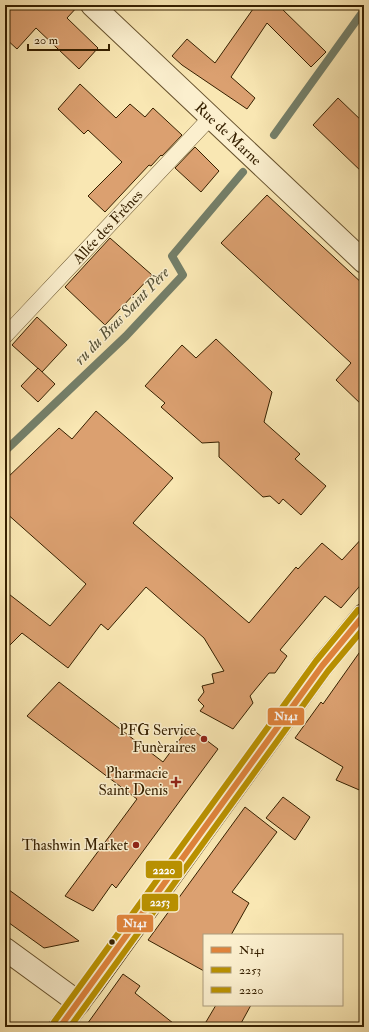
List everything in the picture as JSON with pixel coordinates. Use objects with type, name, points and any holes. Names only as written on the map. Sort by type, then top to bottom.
[{"type":"main road","name":"Rue de Marne","points":[[92,5],[364,262]]},
{"type":"main road","points":[[60,1027],[79,1003],[322,666],[364,615]]},
{"type":"main road","points":[[5,950],[79,1003]]},
{"type":"lane","name":"Allée des Frênes","points":[[5,336],[210,118]]},
{"type":"building","points":[[11,5],[79,5],[67,18],[98,48],[79,69],[36,28],[17,49],[5,38],[5,14],[13,6]]},
{"type":"building","points":[[249,5],[280,5],[279,6],[326,52],[311,67],[267,23],[231,77],[255,98],[247,109],[182,65],[172,56],[187,39],[215,63],[253,9]]},
{"type":"building","points":[[80,84],[116,118],[130,104],[145,117],[153,108],[182,135],[151,166],[149,165],[105,212],[88,196],[122,162],[88,130],[84,134],[58,109]]},
{"type":"building","points":[[338,98],[364,123],[364,174],[313,125]]},
{"type":"building","points":[[195,147],[219,171],[201,192],[175,168]]},
{"type":"building","points":[[267,195],[364,285],[364,407],[336,380],[351,363],[221,243]]},
{"type":"building","points":[[110,238],[152,275],[105,325],[65,287]]},
{"type":"building","points":[[37,317],[67,345],[42,372],[12,345]]},
{"type":"building","points":[[216,339],[272,392],[264,422],[300,454],[295,459],[326,486],[301,515],[283,499],[279,504],[270,496],[263,497],[219,457],[219,442],[202,443],[161,407],[165,403],[145,386],[182,345],[196,358]]},
{"type":"building","points":[[38,368],[55,384],[38,402],[21,386]]},
{"type":"building","points":[[96,411],[173,478],[133,523],[249,623],[296,567],[298,569],[322,543],[342,560],[364,536],[364,581],[341,608],[325,596],[280,650],[287,656],[275,673],[269,673],[250,696],[253,703],[233,729],[200,711],[204,706],[198,700],[204,692],[202,686],[214,683],[212,674],[224,671],[204,638],[146,587],[108,630],[101,624],[68,668],[22,633],[5,650],[5,591],[50,626],[86,584],[5,512],[5,480],[59,428],[72,439]]},
{"type":"building","points":[[364,646],[364,792],[336,780],[343,767],[295,738],[321,702],[323,704]]},
{"type":"building","points":[[59,682],[163,762],[189,727],[218,749],[116,888],[112,884],[93,911],[65,896],[137,799],[27,716]]},
{"type":"building","points":[[283,797],[310,817],[295,840],[266,818]]},
{"type":"building","points":[[245,807],[277,832],[232,892],[249,903],[232,934],[203,934],[203,970],[148,940]]},
{"type":"building","points":[[5,887],[79,941],[44,948],[5,920]]},
{"type":"building","points":[[123,974],[140,986],[135,993],[178,1027],[85,1027]]},
{"type":"building","points":[[215,1006],[250,1006],[239,1027],[203,1027]]},
{"type":"waterway","name":"ru du Bras Saint Père","points":[[274,135],[364,10]]},
{"type":"waterway","name":"ru du Bras Saint Père","points":[[5,451],[126,336],[183,275],[172,256],[243,172]]},
{"type":"transit line","name":"2220","points":[[54,1022],[316,661],[358,610]]},
{"type":"transit line","name":"N141","points":[[60,1027],[322,666],[364,615]]},
{"type":"transit line","name":"2253","points":[[70,1027],[328,671],[364,628]]},
{"type":"place","name":"PFG Service Funèraires","points":[[204,739]]},
{"type":"place","name":"Pharmacie Saint Denis","points":[[176,782]]},
{"type":"place","name":"Thashwin Market","points":[[136,845]]}]
